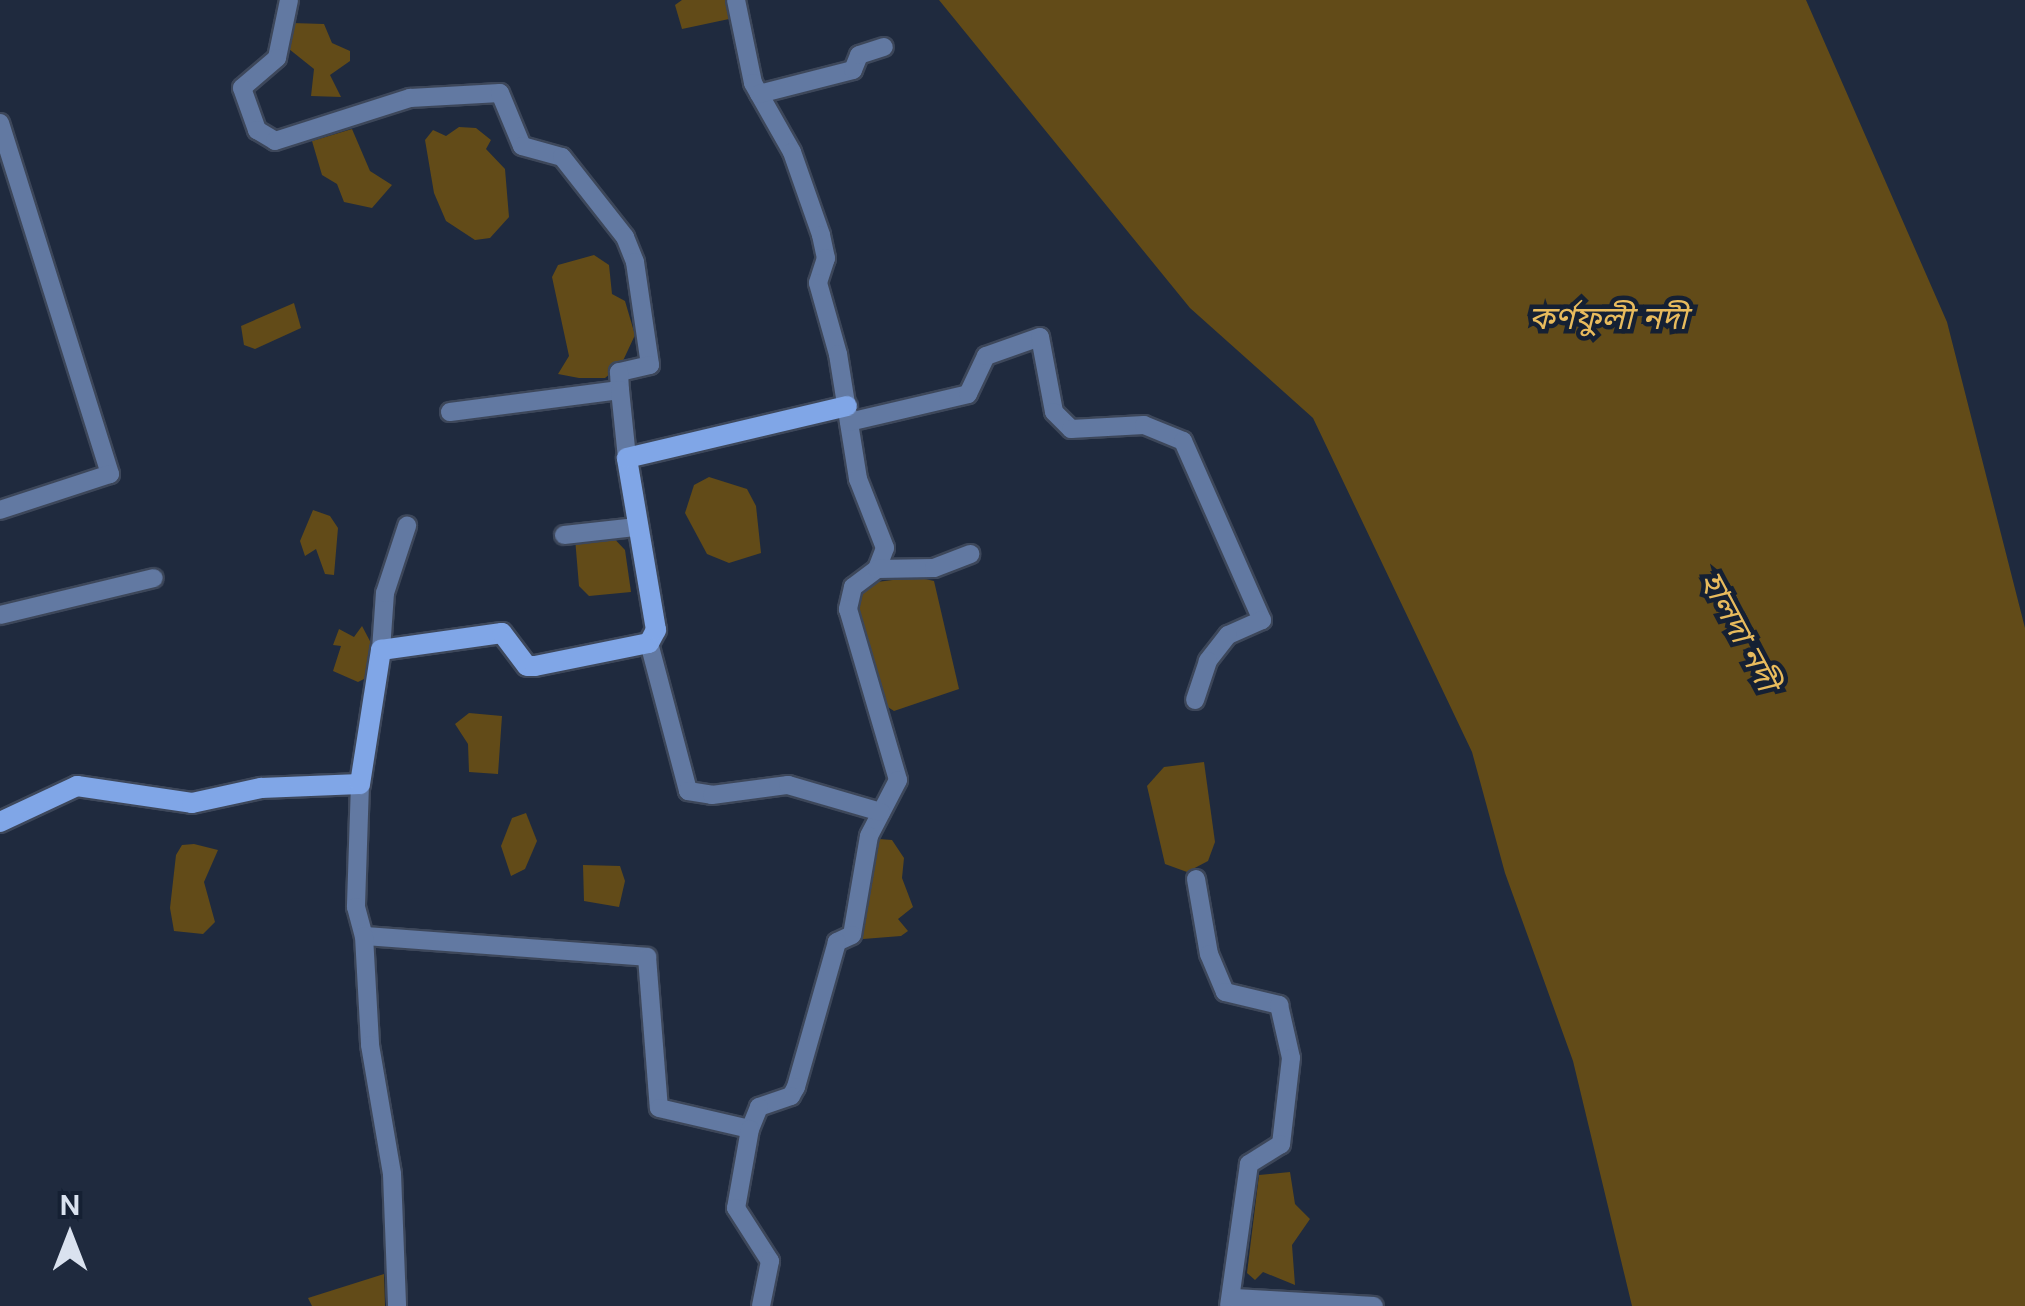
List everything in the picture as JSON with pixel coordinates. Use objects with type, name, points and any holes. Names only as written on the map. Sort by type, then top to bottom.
[{"type":"street","points":[[289,0],[276,58],[242,88],[258,130],[276,140],[410,98],[500,93],[522,146],[562,157],[625,237],[636,262],[650,365],[619,372],[627,458],[656,630],[649,643],[688,792],[712,796],[788,785],[882,812]]},
{"type":"street","points":[[736,0],[758,94],[792,152],[826,258],[818,283],[848,414],[858,479],[885,548],[876,569],[852,587],[848,608],[898,780],[860,872],[852,935],[837,942],[796,1088],[792,1096],[759,1107],[750,1129],[736,1208],[770,1262],[761,1306]]},
{"type":"street","points":[[758,94],[852,70],[859,56],[884,47]]},
{"type":"street","points":[[0,123],[110,474],[0,510]]},
{"type":"street","points":[[627,458],[968,394],[986,356],[1040,337],[1054,412],[1071,429],[1144,425],[1191,448],[1262,620],[1243,638],[1208,660],[1194,700]]},
{"type":"street","points":[[450,412],[620,390]]},
{"type":"street","points":[[397,1306],[392,1174],[370,1045],[364,936],[356,907],[360,784],[386,593],[407,526]]},
{"type":"street","points":[[564,535],[636,527]]},
{"type":"street","points":[[876,569],[934,568],[970,554]]},
{"type":"street","points":[[0,615],[154,578]]},
{"type":"street","points":[[380,650],[502,632],[527,666],[535,666],[649,643]]},
{"type":"street","points":[[0,822],[78,786],[192,802],[261,788],[360,784]]},
{"type":"street","points":[[1196,880],[1209,954],[1225,992],[1279,1005],[1290,1058],[1281,1144],[1250,1164],[1232,1302],[1374,1306]]},
{"type":"street","points":[[364,936],[640,952],[650,964],[659,1108],[750,1129]]},
{"type":"water","points":[[682,0],[728,0],[729,19],[682,29],[675,5]]},
{"type":"water","name":"কর্ণফুলী নদী","points":[[939,0],[1806,0],[1947,322],[2025,628],[2025,1306],[1632,1306],[1573,1061],[1505,873],[1472,752],[1313,418],[1190,308]]},
{"type":"water","points":[[292,23],[324,24],[332,43],[350,51],[350,61],[330,75],[341,97],[311,96],[314,69],[289,49]]},
{"type":"water","points":[[459,127],[476,128],[491,140],[486,149],[505,169],[509,217],[490,238],[475,240],[446,221],[434,193],[425,140],[433,130],[446,136]]},
{"type":"water","points":[[352,129],[370,171],[392,185],[372,208],[344,202],[337,184],[322,175],[312,141]]},
{"type":"water","points":[[594,255],[609,265],[612,294],[625,301],[635,335],[621,365],[605,378],[558,374],[569,356],[552,277],[558,265]]},
{"type":"water","points":[[294,303],[301,328],[255,349],[244,345],[241,326]]},
{"type":"water","points":[[709,477],[747,489],[756,506],[761,553],[729,563],[707,554],[685,513],[694,485]]},
{"type":"water","points":[[313,510],[330,516],[338,528],[334,575],[325,574],[316,549],[305,556],[300,541]]},
{"type":"water","points":[[608,532],[625,550],[631,592],[589,596],[579,586],[575,538]]},
{"type":"water","points":[[916,577],[934,581],[959,689],[894,711],[883,704],[854,604],[860,590],[877,582]]},
{"type":"water","points":[[362,626],[371,643],[366,678],[358,682],[333,671],[341,646],[333,645],[339,629],[354,637]]},
{"type":"water","points":[[469,713],[502,716],[498,774],[469,772],[468,744],[455,724]]},
{"type":"water","points":[[1204,762],[1215,842],[1208,861],[1187,872],[1165,864],[1147,786],[1164,767]]},
{"type":"water","points":[[526,813],[537,841],[525,869],[511,876],[501,846],[512,818]]},
{"type":"water","points":[[879,839],[892,840],[904,858],[902,878],[913,907],[898,919],[908,931],[901,936],[863,939],[861,917],[867,905],[862,893]]},
{"type":"water","points":[[182,845],[218,850],[204,882],[215,922],[203,934],[174,931],[170,908],[176,855]]},
{"type":"water","points":[[583,865],[620,866],[625,881],[619,907],[584,901]]},
{"type":"water","points":[[1290,1172],[1295,1204],[1310,1219],[1292,1245],[1295,1285],[1263,1272],[1255,1280],[1247,1273],[1259,1175]]},
{"type":"water","points":[[384,1274],[385,1306],[312,1306],[308,1298]]},
{"type":"water label","name":"হালদা নদী","points":[[1739,631]]}]
